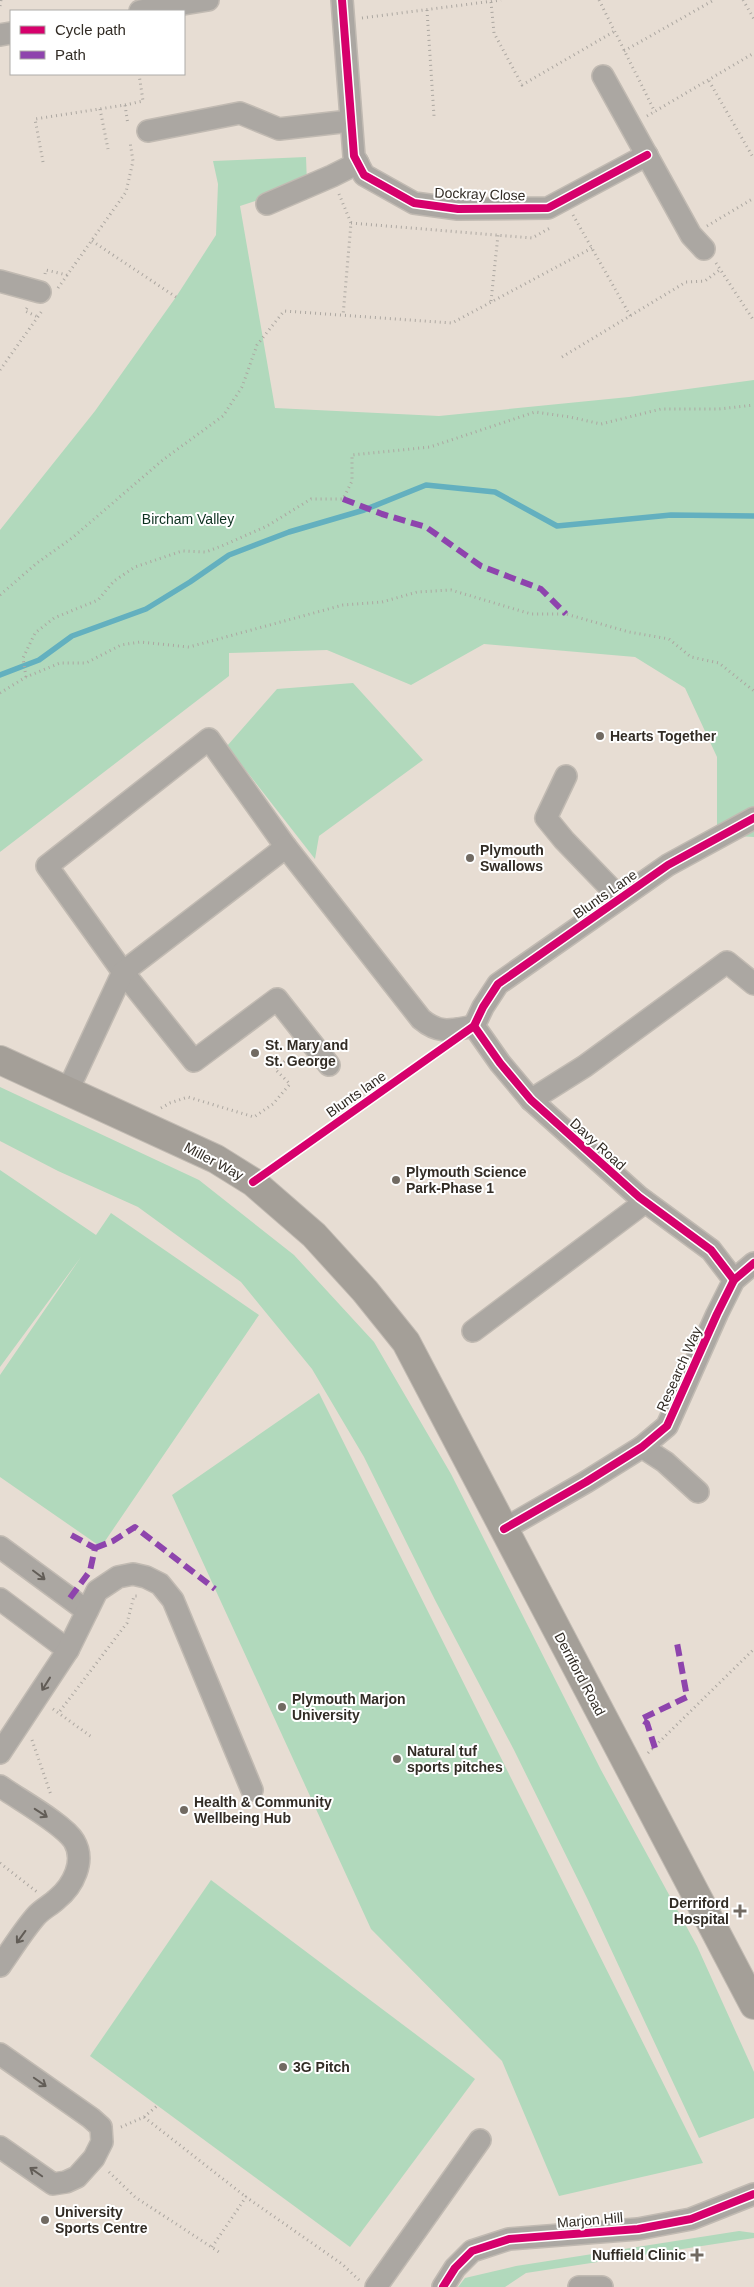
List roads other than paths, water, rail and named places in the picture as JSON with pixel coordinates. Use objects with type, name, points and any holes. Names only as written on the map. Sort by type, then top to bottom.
[{"type":"main road","name":"Miller Way","points":[[0,1060],[216,1159],[253,1182],[314,1235],[365,1291],[406,1342]]},
{"type":"main road","name":"Derriford Road","points":[[406,1342],[754,2004]]},
{"type":"street","points":[[146,10],[208,0]]},
{"type":"street","name":"Dockray Close","points":[[343,10],[354,156],[364,175],[414,202],[458,208],[548,208],[647,155]]},
{"type":"street","points":[[603,76],[698,242]]},
{"type":"street","points":[[143,133],[240,112],[279,129],[350,120]]},
{"type":"street","points":[[267,204],[358,163]]},
{"type":"street","points":[[0,281],[47,297]]},
{"type":"street","points":[[329,1065],[278,999],[194,1061],[124,972],[47,866],[209,739],[286,847],[429,1026],[439,1030],[452,1030],[478,1017]]},
{"type":"street","points":[[566,776],[546,818],[564,840],[620,898]]},
{"type":"street","name":"Blunts Lane","points":[[478,1017],[498,984],[668,865],[754,818]]},
{"type":"street","points":[[68,1090],[124,972],[286,847]]},
{"type":"street","points":[[531,1100],[585,1066],[727,962],[754,984]]},
{"type":"street","name":"Davy Road","points":[[478,1017],[500,1063],[531,1100],[646,1202],[711,1250],[734,1280]]},
{"type":"street","points":[[473,1331],[646,1202]]},
{"type":"street","name":"Research Way","points":[[504,1529],[642,1447],[667,1426],[734,1280],[754,1263]]},
{"type":"street","points":[[642,1447],[665,1462],[698,1492]]},
{"type":"street","points":[[0,1547],[88,1611]]},
{"type":"street","points":[[0,1753],[68,1650],[97,1591],[118,1576],[133,1574],[146,1577],[160,1584],[173,1600],[252,1790]]},
{"type":"street","points":[[0,1599],[68,1650]]},
{"type":"street","points":[[0,1786],[54,1822],[74,1841],[78,1855],[78,1869],[57,1900],[36,1915],[0,1966]]},
{"type":"street","points":[[0,2054],[91,2118],[101,2127],[102,2142],[94,2158],[77,2177],[66,2182],[53,2184],[0,2146]]},
{"type":"street","points":[[368,2284],[480,2140]]},
{"type":"street","name":"Marjon Hill","points":[[443,2287],[455,2268],[472,2251],[508,2239],[638,2229],[691,2219],[754,2194]]},
{"type":"street","points":[[579,2287],[602,2287]]},
{"type":"waterway","points":[[0,675],[39,660],[72,636],[146,609],[229,555],[289,532],[364,510],[426,485],[495,492],[557,526],[671,515],[754,516]]},
{"type":"place","name":"Hearts Together","points":[[600,736]]},
{"type":"place","name":"Plymouth Swallows","points":[[470,858]]},
{"type":"place","name":"St. Mary and St. George","points":[[255,1053]]},
{"type":"place","name":"Plymouth Science Park-Phase 1","points":[[396,1180]]},
{"type":"place","name":"Plymouth Marjon University","points":[[282,1707]]},
{"type":"place","name":"Natural tuf sports pitches","points":[[397,1759]]},
{"type":"place","name":"Health & Community Wellbeing Hub","points":[[184,1810]]},
{"type":"place","name":"Derriford Hospital","points":[[740,1911]]},
{"type":"place","name":"3G Pitch","points":[[283,2067]]},
{"type":"place","name":"University Sports Centre","points":[[45,2220]]},
{"type":"place","name":"Nuffield Clinic","points":[[697,2255]]},
{"type":"park label","name":"Bircham Valley","points":[[188,519]]}]
